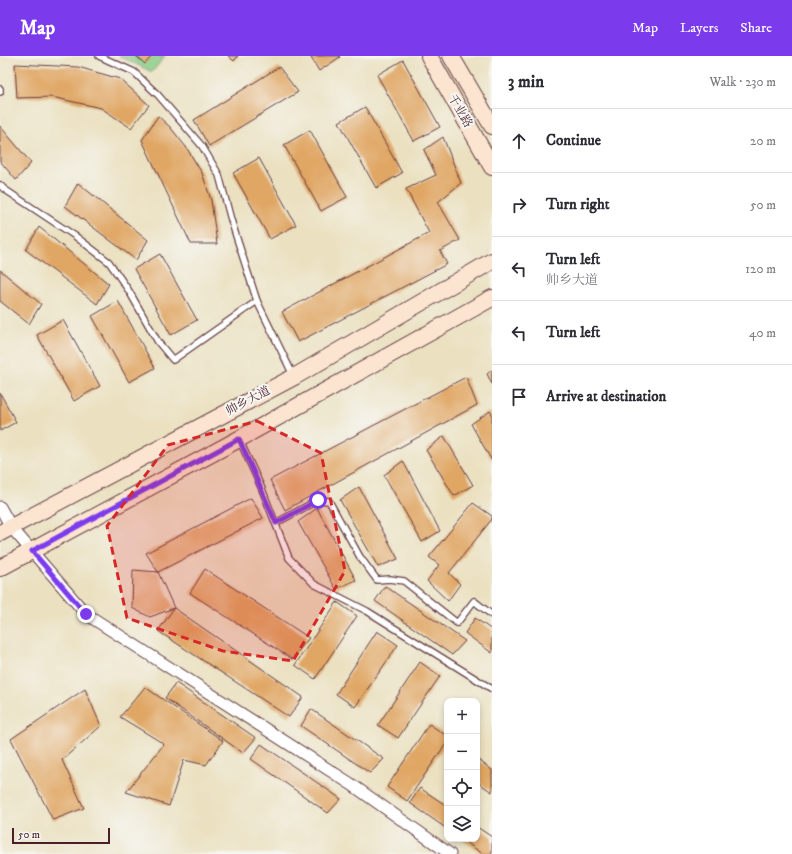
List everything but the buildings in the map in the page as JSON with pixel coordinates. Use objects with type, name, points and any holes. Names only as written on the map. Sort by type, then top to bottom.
[{"type":"main road","name":"千业路","points":[[429,56],[492,167]]},
{"type":"main road","name":"千业路","points":[[451,56],[492,126]]},
{"type":"main road","name":"帅乡大道","points":[[6,530],[294,377],[492,261]]},
{"type":"main road","points":[[0,568],[239,439],[492,298]]},
{"type":"street","points":[[0,507],[6,530],[32,551],[86,614],[351,784],[450,854]]},
{"type":"lane","points":[[98,56],[134,72],[158,95],[202,146],[219,175],[231,220],[257,301],[294,377]]},
{"type":"lane","points":[[0,185],[75,236],[109,262],[130,291],[158,342],[173,360],[257,301]]},
{"type":"lane","points":[[239,439],[290,558],[314,584],[367,611],[492,689]]},
{"type":"lane","points":[[276,523],[318,500],[329,501],[360,557],[377,580],[390,579],[404,581],[457,623],[474,600],[492,615]]},
{"type":"highlighted area","points":[[257,421],[321,453],[345,571],[293,661],[223,651],[127,618],[107,526],[168,445]]},
{"type":"green space","points":[[119,56],[165,56],[152,72]]},
{"type":"route","points":[[86,614],[32,551],[239,439],[276,523],[318,500]]}]
